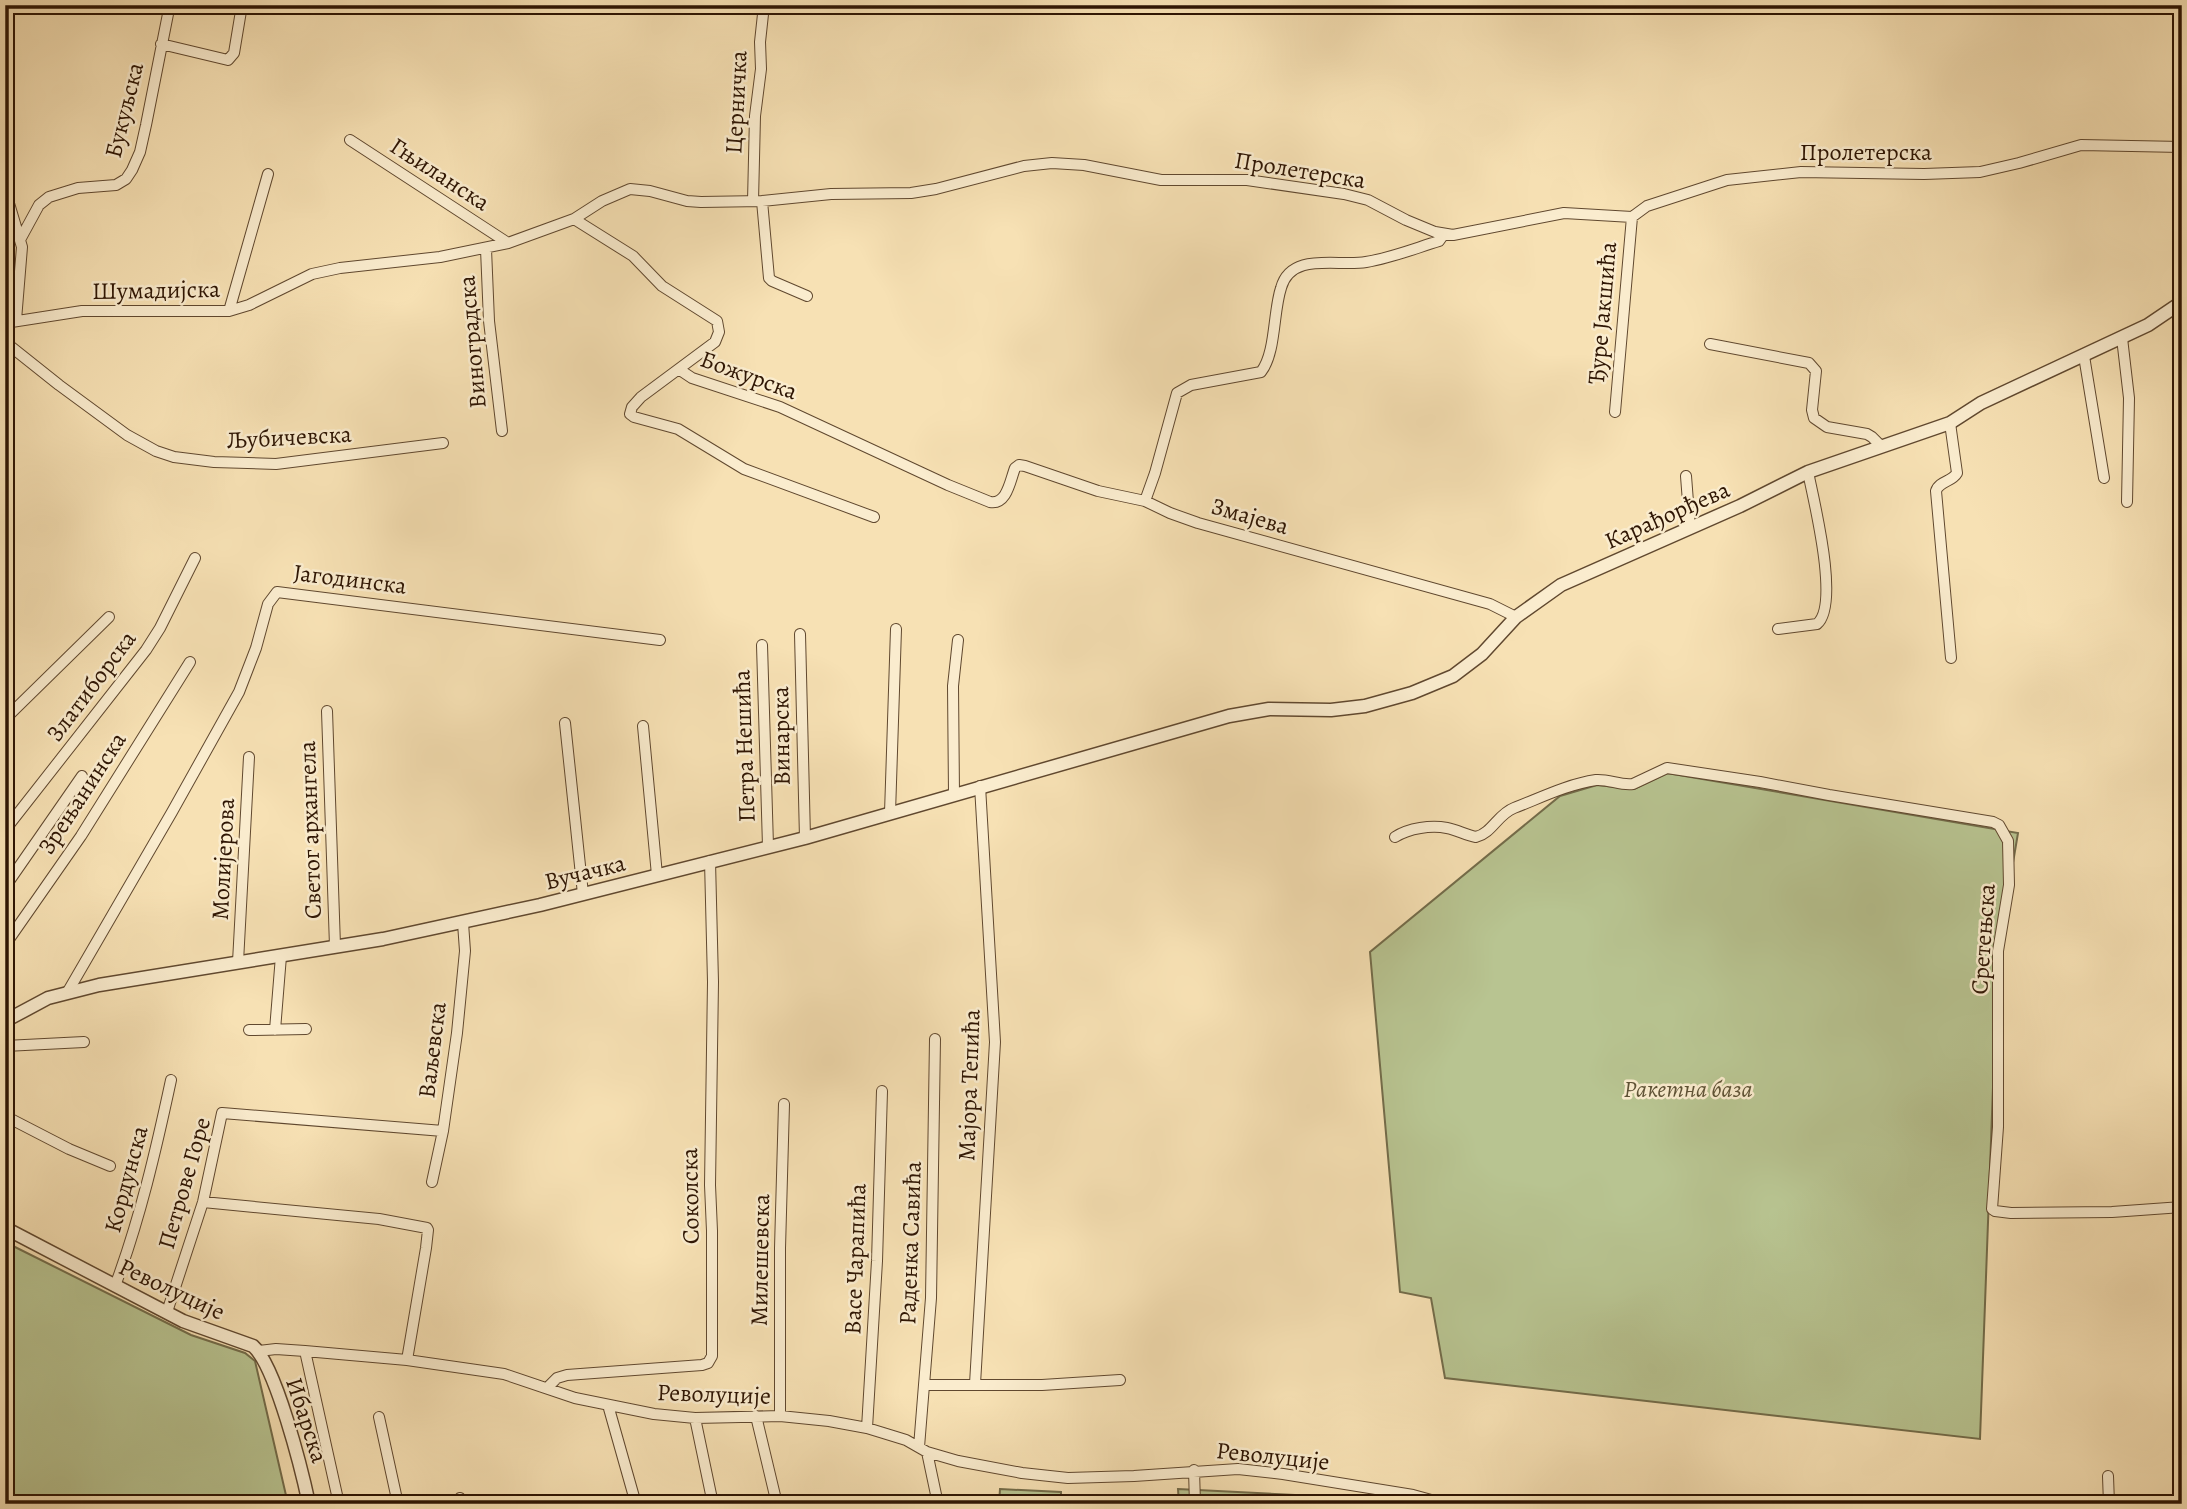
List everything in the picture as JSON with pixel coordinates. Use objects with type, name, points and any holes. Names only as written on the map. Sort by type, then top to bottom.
[{"type":"street","name":"Букуљска","points":[[161,44],[228,60],[234,53],[242,5]]},
{"type":"street","name":"Церничка","points":[[765,5],[755,116],[757,201],[769,278],[807,296]]},
{"type":"street","name":"Букуљска","points":[[21,238],[38,205],[48,197],[78,188],[116,186],[126,179],[140,152],[168,14]]},
{"type":"street","name":"Гњиланска","points":[[350,140],[508,243]]},
{"type":"street","name":"Пролетерска","points":[[508,243],[574,219],[602,201],[630,189],[650,191],[687,201],[757,201],[831,194],[911,193],[1024,166],[1052,163],[1084,165],[1161,180],[1247,180],[1344,194],[1368,200],[1406,220],[1444,234],[1462,235],[1505,224],[1564,214],[1632,217],[1647,206],[1727,180],[1801,172],[1980,172],[2081,145],[2182,147]]},
{"type":"street","points":[[229,311],[268,174]]},
{"type":"street","points":[[5,190],[21,238],[23,259],[16,320]]},
{"type":"street","name":"Ђуре Јакшића","points":[[1615,412],[1632,217]]},
{"type":"street","points":[[574,219],[633,256],[662,286],[717,321],[719,332],[715,342],[680,370]]},
{"type":"street","points":[[1145,501],[1177,393],[1191,386],[1261,372],[1264,369],[1269,357],[1280,289],[1289,271],[1317,264],[1365,263],[1439,241],[1444,234]]},
{"type":"street","name":"Шумадијска","points":[[5,323],[82,311],[229,311],[249,305],[312,274],[340,268],[440,257],[508,243]]},
{"type":"street","name":"Виноградска","points":[[486,249],[489,321],[502,431]]},
{"type":"street","name":"Карађорђева","points":[[1170,732],[1269,709],[1347,709],[1379,703],[1453,676],[1482,654],[1516,617],[1561,585],[1740,506],[1808,472],[1950,423],[1989,399],[2122,338],[2163,316],[2182,302]]},
{"type":"street","points":[[2122,338],[2129,398],[2127,502]]},
{"type":"street","name":"Љубичевска","points":[[5,342],[127,435],[156,451],[174,457],[214,462],[276,464],[443,443]]},
{"type":"street","points":[[1710,344],[1809,363],[1816,371],[1812,410],[1814,418],[1827,427],[1867,434],[1881,446]]},
{"type":"street","points":[[2084,356],[2104,478]]},
{"type":"street","name":"Божурска","points":[[874,517],[744,469],[678,429],[634,417],[630,414],[632,407],[641,397],[680,370],[692,378],[780,407],[948,485],[996,503]]},
{"type":"street","points":[[1950,423],[1957,473],[1953,479],[1939,485],[1936,496],[1951,658]]},
{"type":"street","name":"Змајева","points":[[996,503],[1004,497],[1015,468],[1019,466],[1110,494],[1145,501],[1198,523],[1477,600],[1502,608],[1516,617]]},
{"type":"street","points":[[1777,629],[1817,624],[1824,614],[1826,570],[1808,472]]},
{"type":"street","points":[[1686,476],[1690,528]]},
{"type":"street","name":"Златиборска","points":[[5,830],[146,650],[195,558]]},
{"type":"street","name":"Јагодинска","points":[[67,993],[239,692],[256,648],[268,604],[277,592],[660,640]]},
{"type":"street","points":[[5,719],[109,617]]},
{"type":"street","points":[[890,813],[896,629]]},
{"type":"street","name":"Винарска","points":[[800,634],[805,838]]},
{"type":"street","points":[[954,794],[953,686],[958,640]]},
{"type":"street","name":"Петра Нешића","points":[[761,645],[768,846]]},
{"type":"street","name":"Зрењанинска","points":[[5,945],[81,836],[190,662]]},
{"type":"street","name":"Светог архангела","points":[[327,711],[335,946]]},
{"type":"street","points":[[565,723],[583,894]]},
{"type":"street","points":[[643,726],[657,875]]},
{"type":"street","name":"Вучачка","points":[[5,1021],[48,998],[67,993],[463,923],[583,894],[805,838],[1170,732]]},
{"type":"street","name":"Молијерова","points":[[239,962],[249,757]]},
{"type":"street","name":"Сретењска","points":[[1395,837],[1406,831],[1436,827],[1476,837],[1487,832],[1510,810],[1578,784],[1601,780],[1628,785],[1638,783],[1667,768],[1987,820],[1999,825],[2008,841],[2009,885],[1998,951],[1998,1127],[1992,1209],[2011,1213],[2182,1208]]},
{"type":"street","points":[[5,887],[82,776]]},
{"type":"street","name":"Мајора Тепића","points":[[975,1384],[995,1042],[980,786]]},
{"type":"street","name":"Соколска","points":[[547,1388],[557,1378],[567,1375],[702,1365],[708,1363],[712,1356],[710,1185],[713,957],[710,861]]},
{"type":"street","name":"Ваљевска","points":[[432,1182],[443,1131],[457,1033],[465,951],[463,923]]},
{"type":"street","points":[[275,1030],[281,956]]},
{"type":"street","points":[[249,1030],[306,1029]]},
{"type":"street","name":"Раденка Савића","points":[[935,1039],[931,1298],[923,1450],[939,1504]]},
{"type":"street","points":[[5,1046],[84,1042]]},
{"type":"street","name":"Кордунска","points":[[115,1286],[132,1241],[147,1187],[171,1080]]},
{"type":"street","name":"Васе Чарапића","points":[[867,1428],[877,1261],[882,1091]]},
{"type":"street","name":"Милешевска","points":[[780,1416],[784,1104]]},
{"type":"street","name":"Петрове Горе","points":[[167,1312],[203,1202],[222,1113],[443,1131]]},
{"type":"street","points":[[5,1116],[69,1149],[110,1166]]},
{"type":"street","points":[[203,1202],[379,1219],[427,1228],[407,1360]]},
{"type":"street","name":"Револуције","points":[[5,1228],[208,1332],[253,1346],[259,1351],[276,1349],[407,1360],[504,1374],[575,1398],[654,1415],[695,1418],[780,1416],[829,1421],[867,1428],[906,1440],[923,1450],[1000,1469],[1058,1477],[1134,1476],[1238,1469],[1413,1495],[1446,1504]]},
{"type":"street","name":"Ибарска","points":[[259,1351],[282,1408],[302,1470],[309,1504]]},
{"type":"street","points":[[305,1351],[339,1504]]},
{"type":"street","points":[[925,1385],[1042,1385],[1120,1380]]},
{"type":"street","points":[[608,1405],[636,1504]]},
{"type":"street","points":[[756,1416],[777,1504]]},
{"type":"street","points":[[379,1417],[398,1504]]},
{"type":"street","points":[[695,1418],[713,1504]]},
{"type":"street","points":[[1194,1471],[1195,1504]]},
{"type":"street","points":[[2108,1476],[2109,1504]]},
{"type":"green space","name":"Ракетна база","points":[[1667,773],[2018,833],[1998,952],[1980,1439],[1445,1378],[1431,1298],[1400,1292],[1370,952],[1560,796],[1597,785],[1634,789]]},
{"type":"green space","points":[[5,1242],[191,1335],[245,1353],[255,1361],[288,1504],[5,1504]]},
{"type":"green space","points":[[1000,1489],[1061,1492],[1061,1504],[999,1504]]},
{"type":"green space","points":[[1178,1489],[1315,1496],[1348,1504],[1179,1504]]}]
